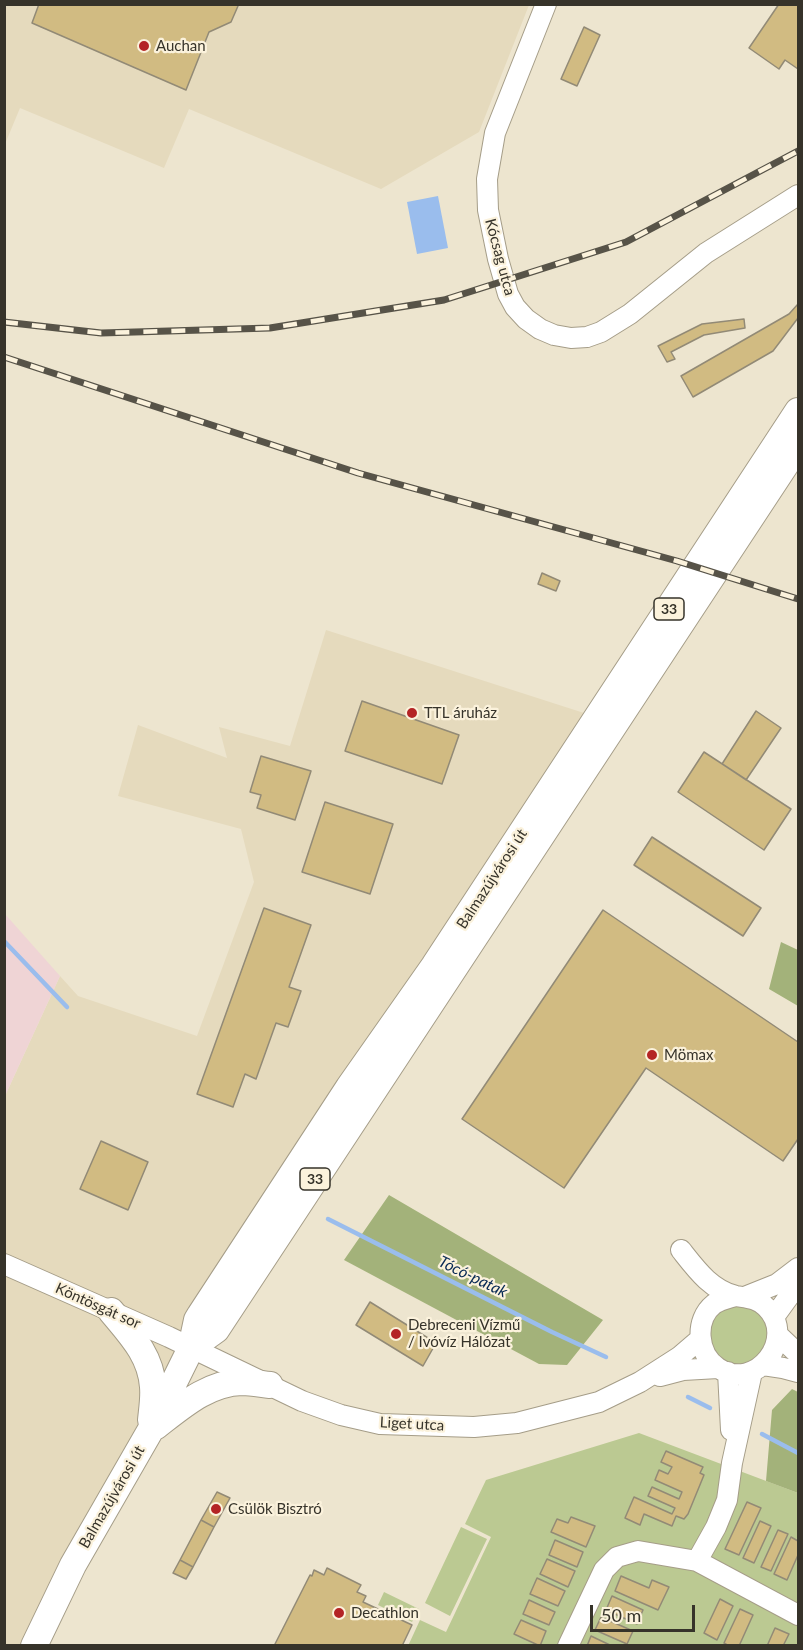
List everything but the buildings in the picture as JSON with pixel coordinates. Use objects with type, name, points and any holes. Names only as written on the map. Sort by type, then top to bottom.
[{"type":"main road","name":"Balmazújvárosi út","points":[[34,1646],[73,1565],[150,1431],[191,1348],[196,1320],[349,1087],[434,966],[798,411]]},
{"type":"main road","name":"Balmazújvárosi út","points":[[191,1348],[216,1330],[798,446]]},
{"type":"main road","points":[[111,1311],[140,1347],[147,1360],[153,1388],[150,1431]]},
{"type":"main road","points":[[150,1431],[185,1404],[215,1386],[241,1382],[270,1385]]},
{"type":"street","name":"Kócsag utca","points":[[546,4],[495,134],[488,179],[488,210],[498,259],[508,294],[515,307],[526,319],[554,335],[571,338],[587,337],[601,332],[630,314],[706,253],[794,200]]},
{"type":"street","points":[[706,1314],[697,1286],[681,1250],[706,1280],[766,1307],[776,1326],[798,1354]]},
{"type":"street","name":"Köntösgát sor","points":[[4,1264],[191,1348]]},
{"type":"street","points":[[798,1268],[777,1284],[715,1304],[706,1314],[701,1326],[700,1339],[710,1361],[723,1370],[739,1374],[758,1369],[783,1368],[798,1372]]},
{"type":"street","points":[[697,1561],[716,1527],[727,1500],[732,1462],[758,1369],[772,1355],[777,1343],[776,1326],[798,1284]]},
{"type":"street","name":"Liget utca","points":[[191,1348],[302,1401],[341,1415],[380,1424],[474,1427],[517,1423],[599,1402],[640,1382],[679,1357],[700,1339]]},
{"type":"street","name":"Liget utca","points":[[640,1382],[683,1370],[723,1370]]},
{"type":"street","points":[[723,1370],[732,1462]]},
{"type":"street","points":[[568,1646],[604,1570],[617,1557],[639,1551],[697,1561],[798,1614]]},
{"type":"shaded area","points":[[4,5],[529,5],[479,132],[381,189],[189,109],[164,168],[20,108],[5,144]]},
{"type":"shaded area","points":[[326,630],[612,722],[193,1355],[45,1645],[5,1646],[5,1096],[60,976],[78,996],[197,1036],[254,882],[241,829],[118,796],[138,725],[227,758],[219,727],[290,746]]},
{"type":"shaded area","points":[[5,914],[60,976],[5,1096]]},
{"type":"green space","points":[[781,942],[798,950],[798,1006],[769,989]]},
{"type":"green space","points":[[389,1195],[603,1320],[567,1365],[539,1364],[344,1260]]},
{"type":"green space","points":[[735,1303],[759,1313],[766,1322],[767,1348],[749,1365],[725,1364],[709,1346],[711,1324],[716,1314]]},
{"type":"green space","points":[[792,1389],[798,1392],[798,1493],[766,1481],[772,1410]]},
{"type":"green space","points":[[639,1433],[798,1493],[798,1645],[408,1646],[420,1620],[446,1632],[491,1537],[465,1524],[486,1480]]},
{"type":"green space","points":[[461,1527],[487,1539],[450,1616],[425,1603]]},
{"type":"green space","points":[[384,1592],[419,1609],[412,1622],[378,1605]]},
{"type":"water","points":[[438,196],[448,248],[417,254],[407,202]]},
{"type":"waterway","points":[[4,941],[67,1007]]},
{"type":"waterway","name":"Tócó-patak","points":[[328,1219],[606,1357]]},
{"type":"waterway","name":"Tócó-patak","points":[[688,1397],[710,1408]]},
{"type":"waterway","name":"Tócó-patak","points":[[762,1434],[798,1453]]},
{"type":"railway","points":[[4,322],[101,333],[270,328],[444,300],[626,242],[798,151]]},
{"type":"railway","points":[[4,357],[358,473],[677,561],[798,599]]},
{"type":"place","name":"Auchan","points":[[144,46]]},
{"type":"place","name":"TTL áruház","points":[[412,713]]},
{"type":"place","name":"Mömax","points":[[652,1055]]},
{"type":"place","name":"Debreceni Vízmű / Ivóvíz Hálózat","points":[[396,1334]]},
{"type":"place","name":"Csülök Bisztró","points":[[216,1509]]},
{"type":"place","name":"Decathlon","points":[[339,1613]]}]
